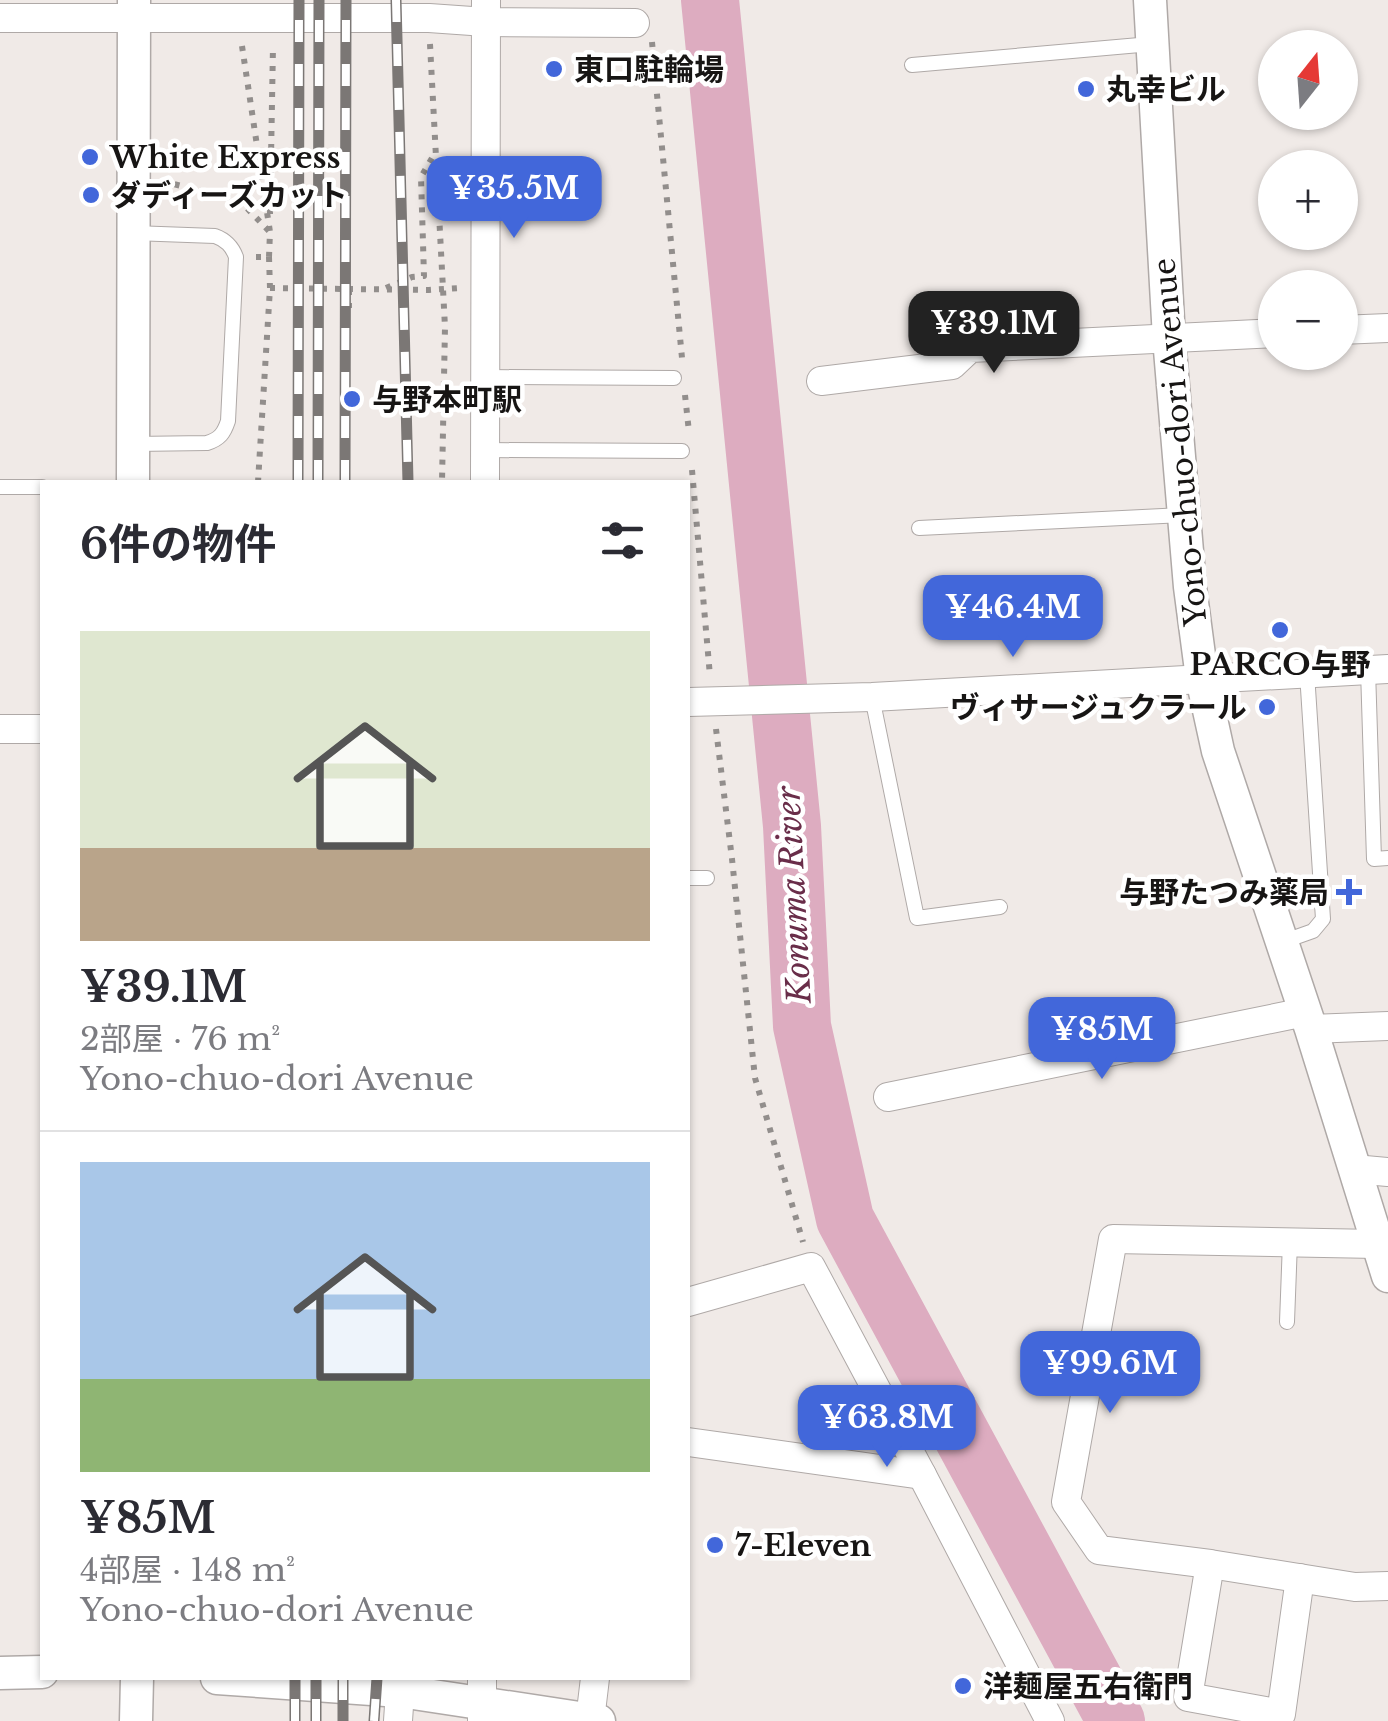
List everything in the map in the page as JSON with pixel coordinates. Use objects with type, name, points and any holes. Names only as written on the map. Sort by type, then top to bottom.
[{"type":"street","name":"Yono-chuo-dori Avenue","points":[[1150,0],[1169,338],[1202,678],[1218,751],[1383,1258]]},
{"type":"street","points":[[133,480],[134,8]]},
{"type":"street","points":[[0,18],[134,8],[237,18],[428,18],[486,11],[567,18],[643,31]]},
{"type":"street","points":[[485,480],[486,11]]},
{"type":"street","points":[[1358,329],[1388,328]]},
{"type":"street","points":[[821,381],[952,365],[970,348],[1258,334]]},
{"type":"street","points":[[708,701],[872,697],[1378,670]]},
{"type":"street","points":[[0,729],[40,729]]},
{"type":"street","points":[[888,1097],[1308,1021],[1388,1026]]},
{"type":"street","points":[[1354,1170],[1388,1172]]},
{"type":"street","points":[[1383,1258],[1290,1242],[1113,1240],[1066,1502],[1099,1550],[1354,1587],[1388,1586]]},
{"type":"street","points":[[690,1301],[811,1267],[1050,1721]]},
{"type":"street","points":[[690,1442],[922,1475]]},
{"type":"street","points":[[1210,1564],[1188,1697],[1281,1714],[1300,1578]]},
{"type":"street","points":[[0,1673],[40,1672]]},
{"type":"street","points":[[136,1680],[136,1721]]},
{"type":"street","points":[[269,1680],[399,1706],[482,1700],[595,1720],[594,1680]]},
{"type":"lane","points":[[912,65],[1152,44]]},
{"type":"lane","points":[[133,232],[215,236],[233,248],[236,258],[225,432],[208,443],[133,444]]},
{"type":"lane","points":[[485,377],[680,379]]},
{"type":"lane","points":[[485,450],[686,449]]},
{"type":"lane","points":[[0,487],[40,487]]},
{"type":"lane","points":[[919,528],[1184,515]]},
{"type":"lane","points":[[1378,670],[1374,859],[1388,858]]},
{"type":"lane","points":[[1280,942],[1313,931],[1323,919],[1307,674]]},
{"type":"lane","points":[[872,697],[918,918],[1000,907]]},
{"type":"lane","points":[[690,878],[707,878]]},
{"type":"lane","points":[[1287,1322],[1290,1242]]},
{"type":"path","points":[[237,18],[270,232]]},
{"type":"path","points":[[258,480],[270,288],[274,18]]},
{"type":"path","points":[[428,18],[445,326],[442,480]]},
{"type":"path","points":[[643,31],[686,449]]},
{"type":"path","points":[[383,290],[424,276],[421,177],[436,152]]},
{"type":"path","points":[[152,178],[240,202],[270,232]]},
{"type":"path","points":[[253,257],[270,257]]},
{"type":"path","points":[[270,288],[429,290]]},
{"type":"path","points":[[348,290],[349,315]]},
{"type":"path","points":[[692,467],[708,701],[732,858],[755,1078],[811,1267]]},
{"type":"waterway","name":"Konuma River","points":[[710,0],[792,826],[802,1026],[845,1219],[1116,1721]]},
{"type":"railway","points":[[298,480],[299,0]]},
{"type":"railway","points":[[318,480],[319,0]]},
{"type":"railway","points":[[345,480],[346,0]]},
{"type":"railway","points":[[396,0],[408,480]]},
{"type":"railway","points":[[295,1680],[295,1721]]},
{"type":"railway","points":[[316,1680],[316,1721]]},
{"type":"railway","points":[[343,1680],[343,1721]]},
{"type":"railway","points":[[374,1721],[377,1680]]},
{"type":"place","name":"東口駐輪場","points":[[554,69]]},
{"type":"place","name":"丸幸ビル","points":[[1086,89]]},
{"type":"place","name":"White Express","points":[[90,157]]},
{"type":"place","name":"ダディーズカット","points":[[91,195]]},
{"type":"place","name":"与野本町駅","points":[[352,399]]},
{"type":"place","name":"PARCO与野","points":[[1280,630]]},
{"type":"place","name":"ヴィサージュクラール","points":[[1267,707]]},
{"type":"place","name":"与野たつみ薬局","points":[[1349,892]]},
{"type":"place","name":"7-Eleven","points":[[715,1545]]},
{"type":"place","name":"洋麺屋五右衛門","points":[[963,1686]]}]
